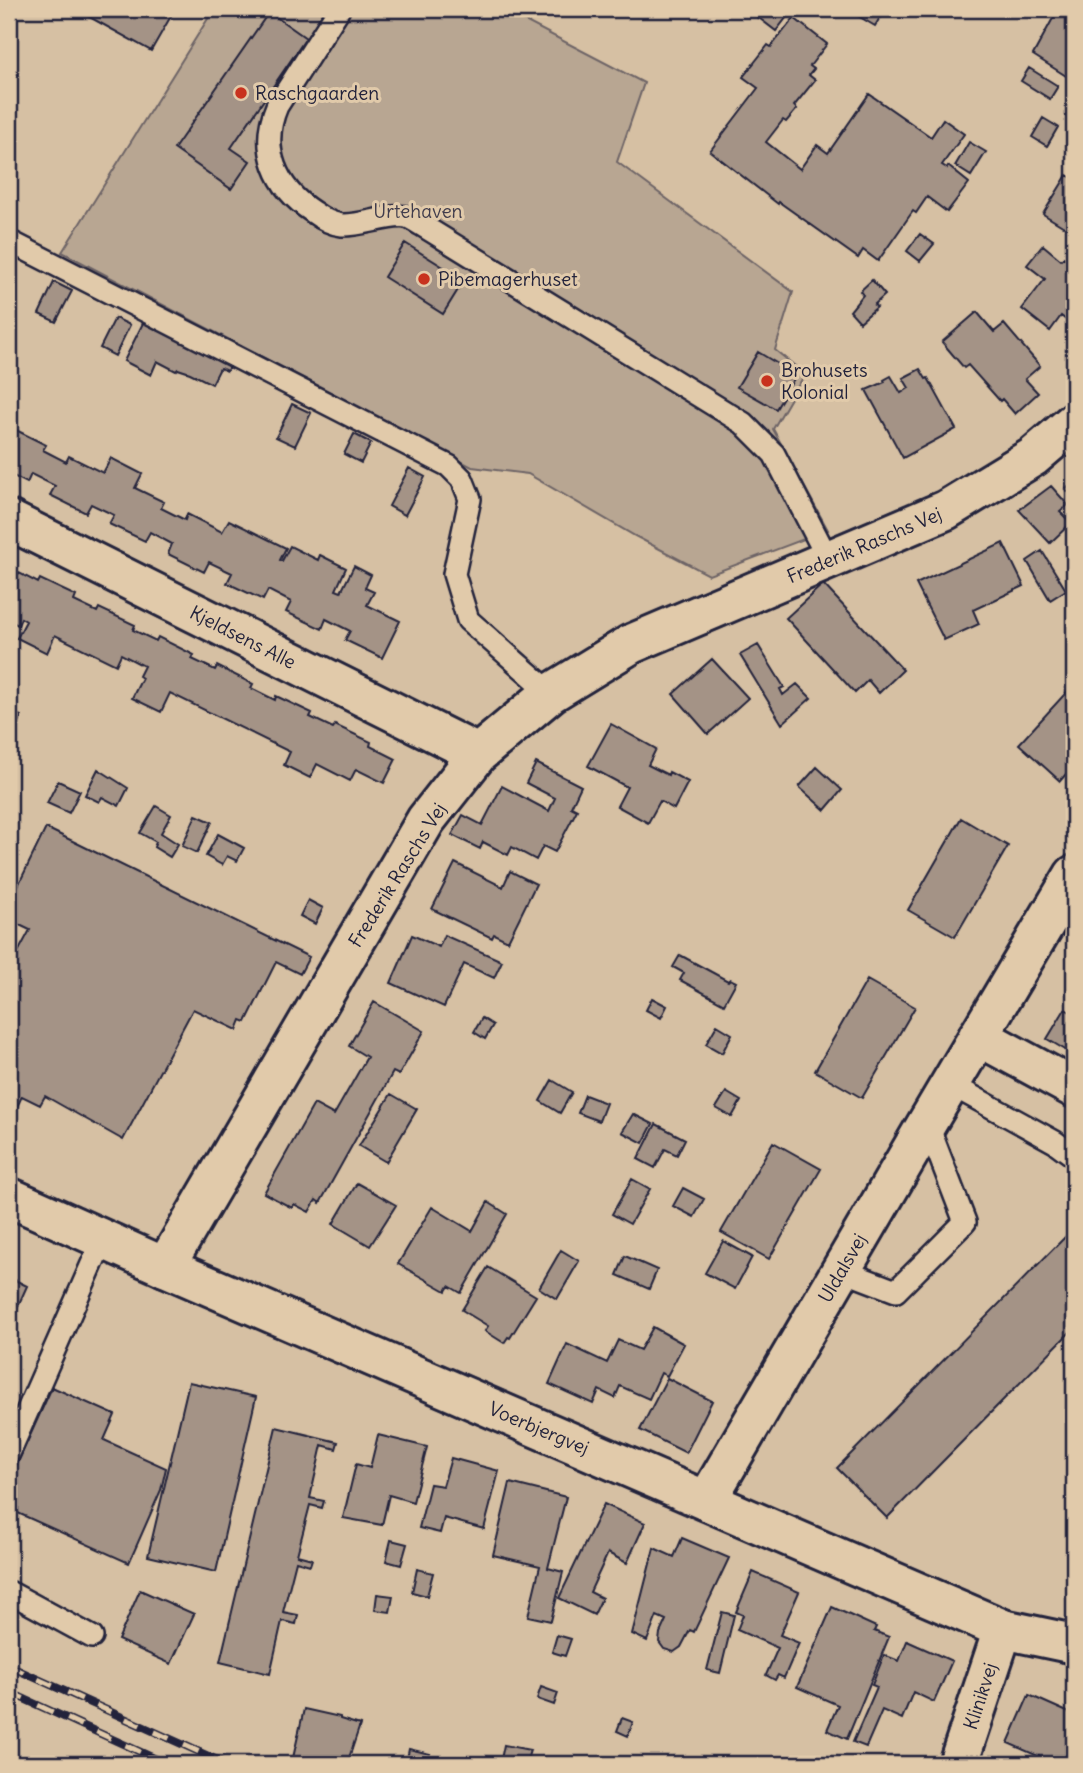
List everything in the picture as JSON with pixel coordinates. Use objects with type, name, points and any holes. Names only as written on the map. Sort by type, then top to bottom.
[{"type":"street","name":"Frederik Raschs Vej","points":[[165,1267],[426,820],[478,754],[551,693],[631,644],[946,510],[1033,457],[1074,422]]},
{"type":"street","name":"Kjeldsens Alle","points":[[9,520],[478,754]]},
{"type":"street","name":"Uldalsvej","points":[[707,1500],[1074,875]]},
{"type":"street","points":[[978,1036],[1074,1088]]},
{"type":"street","name":"Voerbjergvej","points":[[9,1197],[1003,1629],[1074,1644]]},
{"type":"street","name":"Klinikvej","points":[[958,1764],[1003,1629]]},
{"type":"lane","points":[[340,9],[284,94],[270,121],[269,141],[273,164],[282,183],[296,201],[322,219],[340,225],[405,216],[744,423],[774,454],[829,561]]},
{"type":"lane","points":[[9,241],[449,466],[462,479],[470,499],[454,573],[468,620],[551,693]]},
{"type":"lane","points":[[950,1084],[1055,1142],[1074,1156]]},
{"type":"lane","points":[[841,1270],[896,1290],[964,1222],[927,1123]]},
{"type":"lane","points":[[9,1453],[103,1239]]},
{"type":"lane","points":[[9,1592],[92,1637]]},
{"type":"green space","name":"Urtehaven","points":[[214,9],[502,9],[644,83],[617,162],[793,292],[775,350],[805,374],[773,429],[828,530],[709,575],[528,474],[472,467],[62,252]]},
{"type":"building","points":[[75,9],[175,9],[151,51]]},
{"type":"building","points":[[747,9],[793,9],[776,31]]},
{"type":"building","points":[[862,9],[885,9],[875,26],[858,16]]},
{"type":"building","points":[[1058,9],[1074,9],[1074,81],[1033,55]]},
{"type":"building","name":"Raschgaarden","points":[[269,12],[306,38],[231,148],[250,161],[231,189],[174,149]]},
{"type":"building","points":[[794,18],[827,44],[810,66],[814,69],[809,75],[815,80],[794,106],[797,109],[786,122],[783,120],[766,142],[800,169],[817,145],[828,153],[869,94],[931,137],[943,119],[964,134],[942,165],[947,168],[948,166],[969,183],[947,212],[927,197],[916,213],[913,211],[878,261],[863,250],[858,258],[779,202],[778,204],[710,151],[758,88],[743,77]]},
{"type":"building","points":[[1029,68],[1058,86],[1050,99],[1021,81]]},
{"type":"building","points":[[1043,118],[1058,127],[1047,146],[1032,137]]},
{"type":"building","points":[[969,142],[986,152],[971,176],[955,166]]},
{"type":"building","points":[[1067,175],[1074,179],[1074,233],[1043,214]]},
{"type":"building","points":[[920,234],[934,244],[920,261],[907,251]]},
{"type":"building","name":"Pibemagerhuset","points":[[405,243],[464,280],[443,314],[384,277]]},
{"type":"building","points":[[1043,245],[1061,260],[1064,257],[1074,265],[1074,320],[1071,324],[1061,316],[1050,331],[1022,309],[1045,279],[1027,265]]},
{"type":"building","points":[[872,280],[885,295],[874,305],[877,307],[860,322],[850,311],[863,295],[860,291]]},
{"type":"building","points":[[54,282],[72,291],[56,322],[39,314]]},
{"type":"building","points":[[977,312],[994,332],[1004,324],[1040,366],[1025,379],[1038,393],[1015,414],[968,365],[964,368],[942,342]]},
{"type":"building","points":[[115,318],[130,325],[115,356],[100,348]]},
{"type":"building","points":[[145,319],[231,362],[227,371],[220,368],[212,384],[157,361],[151,375],[124,361]]},
{"type":"building","name":"Brohusets Kolonial","points":[[758,352],[796,375],[776,409],[737,387]]},
{"type":"building","points":[[920,369],[926,379],[928,378],[956,429],[903,458],[866,390],[885,382],[884,380],[891,376],[901,393],[909,388],[903,378]]},
{"type":"building","points":[[292,404],[311,413],[295,446],[276,437]]},
{"type":"building","points":[[10,427],[46,445],[43,450],[66,462],[69,456],[103,473],[111,458],[142,474],[135,488],[164,502],[161,508],[185,520],[187,514],[222,532],[229,520],[286,548],[280,560],[282,561],[290,546],[318,560],[320,555],[346,568],[336,590],[341,592],[354,566],[371,575],[365,588],[374,592],[367,605],[400,621],[382,658],[345,640],[350,631],[326,619],[322,629],[286,612],[291,602],[268,590],[263,600],[227,583],[232,573],[209,562],[204,572],[168,554],[172,544],[150,532],[145,541],[109,524],[114,515],[91,504],[86,513],[50,495],[55,486],[31,474],[27,483],[9,474]]},
{"type":"building","points":[[354,434],[371,443],[361,463],[344,454]]},
{"type":"building","points":[[409,468],[425,477],[405,515],[389,506]]},
{"type":"building","points":[[1074,481],[1074,497],[1065,489]]},
{"type":"building","points":[[1051,486],[1068,505],[1060,512],[1071,523],[1050,543],[1019,510]]},
{"type":"building","points":[[1003,543],[1024,586],[973,610],[979,624],[944,640],[916,584]]},
{"type":"building","points":[[1042,551],[1066,590],[1050,600],[1027,561]]},
{"type":"building","points":[[9,563],[17,568],[15,571],[38,583],[40,579],[76,596],[74,601],[97,612],[99,608],[135,625],[133,630],[156,641],[158,637],[194,655],[192,659],[215,670],[217,666],[253,684],[251,688],[275,700],[276,696],[312,713],[310,717],[371,742],[370,746],[396,759],[384,783],[356,769],[350,781],[317,764],[310,778],[284,765],[290,752],[170,693],[161,712],[132,698],[142,678],[139,676],[144,666],[121,654],[116,665],[55,635],[47,653],[17,638],[26,621],[21,618],[18,625],[9,620]]},
{"type":"building","points":[[823,584],[903,670],[879,693],[868,680],[855,693],[786,618]]},
{"type":"building","points":[[758,645],[784,687],[780,689],[783,695],[797,684],[811,698],[782,724],[740,655]]},
{"type":"building","points":[[712,659],[748,698],[708,734],[673,694]]},
{"type":"building","points":[[1074,684],[1074,765],[1060,781],[1019,744]]},
{"type":"building","points":[[9,711],[21,716],[9,743]]},
{"type":"building","points":[[611,724],[656,749],[648,765],[688,782],[674,809],[660,801],[648,823],[617,806],[627,787],[588,766]]},
{"type":"building","points":[[536,763],[581,786],[571,807],[577,810],[555,852],[543,846],[536,860],[512,847],[508,855],[483,842],[480,849],[452,835],[463,815],[482,825],[502,786],[549,811],[555,798],[526,783]]},
{"type":"building","points":[[817,767],[842,790],[825,810],[799,787]]},
{"type":"building","points":[[98,769],[128,788],[119,806],[102,797],[99,802],[85,795]]},
{"type":"building","points":[[58,781],[80,791],[69,813],[47,803]]},
{"type":"building","points":[[156,806],[171,815],[161,833],[178,844],[170,857],[154,847],[156,842],[140,833]]},
{"type":"building","points":[[196,815],[212,822],[197,853],[182,846]]},
{"type":"building","points":[[961,818],[1008,846],[955,937],[908,910]]},
{"type":"building","points":[[46,828],[309,957],[300,974],[276,962],[246,1022],[241,1020],[237,1030],[193,1009],[123,1140],[45,1096],[40,1105],[22,1096],[9,1124],[9,969],[30,930],[9,920],[9,904]]},
{"type":"building","points":[[218,834],[244,848],[237,861],[227,856],[222,865],[206,856]]},
{"type":"building","points":[[455,863],[503,887],[510,871],[536,884],[508,941],[494,934],[492,938],[432,909]]},
{"type":"building","points":[[308,900],[323,908],[315,924],[300,916]]},
{"type":"building","points":[[412,935],[439,947],[444,935],[502,961],[494,978],[464,964],[444,1007],[391,983]]},
{"type":"building","points":[[680,955],[728,981],[730,979],[736,982],[724,1004],[680,980],[684,973],[673,967]]},
{"type":"building","points":[[867,980],[915,1007],[862,1098],[815,1071]]},
{"type":"building","points":[[652,998],[667,1006],[661,1018],[646,1010]]},
{"type":"building","points":[[374,1002],[424,1031],[399,1075],[393,1072],[320,1203],[316,1200],[309,1212],[294,1204],[292,1208],[264,1193],[314,1104],[334,1115],[367,1057],[349,1046]]},
{"type":"building","points":[[1065,1009],[1074,1014],[1074,1055],[1047,1039]]},
{"type":"building","points":[[482,1018],[493,1025],[485,1039],[474,1032]]},
{"type":"building","points":[[717,1025],[732,1034],[722,1053],[706,1044]]},
{"type":"building","points":[[552,1080],[572,1092],[560,1113],[540,1101]]},
{"type":"building","points":[[726,1092],[741,1101],[732,1117],[716,1108]]},
{"type":"building","points":[[391,1094],[417,1109],[386,1162],[359,1146]]},
{"type":"building","points":[[585,1095],[606,1103],[599,1121],[578,1113]]},
{"type":"building","points":[[633,1114],[653,1124],[643,1143],[622,1132]]},
{"type":"building","points":[[656,1124],[685,1139],[677,1155],[665,1149],[655,1168],[638,1159]]},
{"type":"building","points":[[773,1142],[821,1169],[769,1259],[721,1232]]},
{"type":"building","points":[[632,1179],[650,1189],[630,1224],[612,1214]]},
{"type":"building","points":[[357,1183],[396,1205],[370,1246],[333,1224]]},
{"type":"building","points":[[683,1188],[704,1199],[694,1217],[673,1206]]},
{"type":"building","points":[[488,1202],[507,1214],[461,1293],[449,1286],[446,1291],[398,1264],[432,1207],[472,1231]]},
{"type":"building","points":[[1074,1228],[1074,1328],[887,1518],[837,1468]]},
{"type":"building","points":[[723,1241],[752,1257],[735,1289],[705,1273]]},
{"type":"building","points":[[561,1250],[579,1261],[557,1299],[539,1288]]},
{"type":"building","points":[[625,1256],[657,1270],[649,1289],[617,1275]]},
{"type":"building","points":[[488,1267],[536,1296],[510,1338],[504,1343],[485,1331],[488,1326],[462,1310]]},
{"type":"building","points":[[9,1277],[27,1286],[9,1326]]},
{"type":"building","points":[[653,1327],[684,1344],[667,1376],[661,1373],[649,1399],[620,1386],[615,1398],[599,1390],[593,1404],[549,1384],[567,1344],[607,1363],[618,1340],[640,1350]]},
{"type":"building","points":[[667,1378],[712,1401],[686,1453],[640,1430]]},
{"type":"building","points":[[189,1382],[256,1397],[216,1572],[148,1556]]},
{"type":"building","points":[[52,1387],[115,1415],[104,1440],[166,1468],[161,1490],[129,1563],[9,1509],[9,1482]]},
{"type":"building","points":[[276,1427],[338,1442],[336,1449],[322,1445],[310,1498],[324,1501],[322,1508],[310,1505],[297,1555],[312,1559],[310,1565],[296,1561],[283,1612],[298,1615],[296,1624],[282,1621],[270,1674],[220,1662]]},
{"type":"building","points":[[378,1435],[427,1447],[413,1502],[389,1495],[382,1525],[343,1518],[356,1464],[370,1468]]},
{"type":"building","points":[[451,1458],[499,1471],[484,1529],[444,1518],[440,1533],[419,1528],[430,1484],[443,1486]]},
{"type":"building","points":[[510,1483],[566,1497],[548,1568],[563,1572],[551,1621],[528,1616],[540,1566],[493,1555]]},
{"type":"building","points":[[604,1504],[645,1523],[627,1563],[608,1553],[590,1592],[602,1598],[594,1615],[559,1598]]},
{"type":"building","points":[[682,1538],[729,1558],[694,1632],[690,1630],[681,1647],[674,1652],[664,1649],[659,1642],[666,1620],[657,1616],[647,1641],[632,1634],[654,1548],[674,1557]]},
{"type":"building","points":[[391,1540],[407,1544],[401,1565],[386,1561]]},
{"type":"building","points":[[417,1569],[433,1573],[427,1596],[412,1592]]},
{"type":"building","points":[[753,1572],[799,1592],[780,1635],[799,1643],[784,1678],[778,1675],[775,1680],[766,1675],[778,1648],[737,1630],[743,1615],[736,1612]]},
{"type":"building","points":[[140,1590],[194,1614],[171,1664],[118,1640]]},
{"type":"building","points":[[377,1594],[393,1596],[390,1612],[375,1610]]},
{"type":"building","points":[[832,1607],[876,1627],[874,1631],[889,1637],[847,1739],[827,1730],[838,1705],[797,1687]]},
{"type":"building","points":[[722,1612],[734,1615],[720,1673],[707,1670]]},
{"type":"building","points":[[557,1635],[571,1639],[565,1656],[552,1652]]},
{"type":"building","points":[[907,1641],[952,1661],[934,1702],[913,1692],[902,1719],[882,1710],[866,1747],[853,1742],[877,1687],[872,1685],[884,1655],[899,1661]]},
{"type":"building","points":[[541,1687],[558,1693],[554,1705],[537,1699]]},
{"type":"building","points":[[1029,1695],[1074,1715],[1074,1750],[1068,1764],[1056,1764],[1008,1743]]},
{"type":"building","points":[[304,1709],[340,1717],[360,1725],[347,1764],[319,1764],[293,1758]]},
{"type":"building","points":[[622,1718],[633,1722],[628,1736],[617,1731]]},
{"type":"building","points":[[504,1745],[530,1750],[526,1764],[500,1764]]},
{"type":"building","points":[[409,1749],[430,1754],[427,1764],[406,1764]]},
{"type":"railway","points":[[9,1666],[226,1764]]},
{"type":"railway","points":[[9,1692],[167,1764]]},
{"type":"place","name":"Raschgaarden","points":[[241,93]]},
{"type":"place","name":"Pibemagerhuset","points":[[424,279]]},
{"type":"place","name":"Brohusets Kolonial","points":[[767,381]]}]
